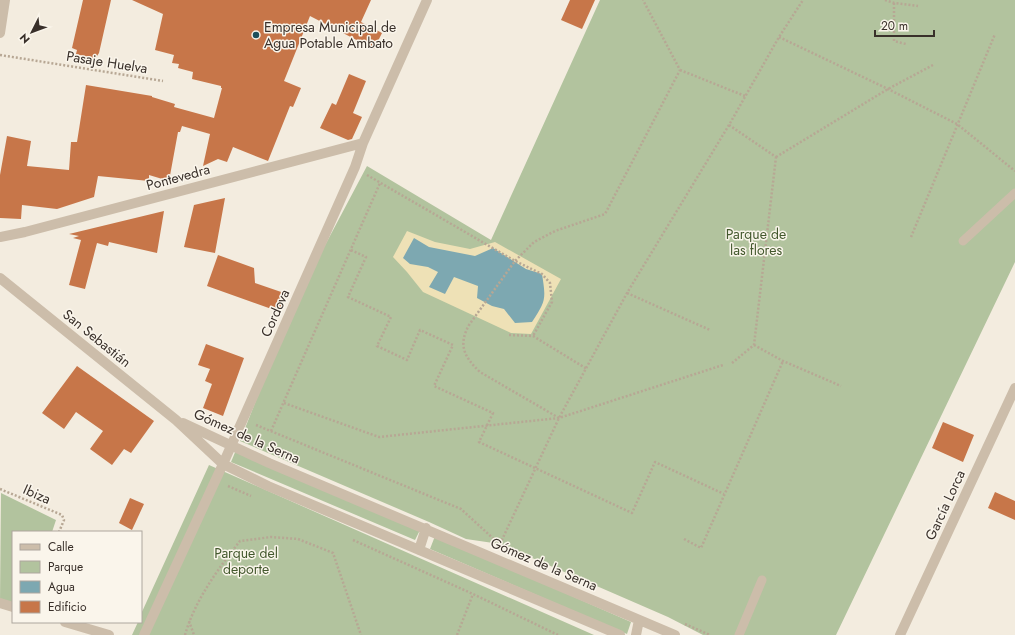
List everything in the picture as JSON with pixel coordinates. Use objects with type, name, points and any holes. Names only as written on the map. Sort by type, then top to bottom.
[{"type":"street","points":[[0,33],[6,0]]},
{"type":"street","name":"Cordova","points":[[144,635],[214,480],[223,464],[355,167],[363,143],[427,0]]},
{"type":"street","name":"Pontevedra","points":[[0,237],[363,143]]},
{"type":"street","name":"San Sebastián","points":[[0,278],[176,420]]},
{"type":"street","name":"García Lorca","points":[[900,635],[1015,389]]},
{"type":"street","name":"Gómez de la Serna","points":[[176,420],[269,463],[426,528],[675,635]]},
{"type":"street","name":"Gómez de la Serna","points":[[176,420],[223,464],[268,486],[620,635]]},
{"type":"street","points":[[419,550],[426,528]]},
{"type":"street","points":[[0,603],[12,607]]},
{"type":"street","points":[[636,635],[639,620]]},
{"type":"street","points":[[68,623],[109,635]]},
{"type":"lane","points":[[963,241],[1015,193]]},
{"type":"lane","points":[[739,635],[762,580]]},
{"type":"path","points":[[643,0],[680,70],[745,96]]},
{"type":"path","points":[[500,544],[558,418],[587,369],[627,293],[729,125],[779,37],[803,0]]},
{"type":"path","points":[[885,0],[894,3],[918,6]]},
{"type":"path","points":[[894,3],[894,41],[906,44]]},
{"type":"path","points":[[911,237],[995,34]]},
{"type":"path","points":[[779,37],[888,88],[957,124],[1015,171]]},
{"type":"path","name":"Pasaje Huelva","points":[[0,55],[163,81]]},
{"type":"path","points":[[776,156],[888,88],[934,65]]},
{"type":"path","points":[[558,418],[480,372],[470,363],[464,350],[465,333],[515,261],[534,242],[555,231],[605,214],[680,70]]},
{"type":"path","points":[[729,125],[776,156]]},
{"type":"path","points":[[732,363],[754,345],[776,156]]},
{"type":"path","points":[[355,167],[380,184],[515,261],[542,274],[550,283],[552,302],[533,336]]},
{"type":"path","points":[[271,431],[380,184]]},
{"type":"path","points":[[351,250],[366,257],[348,297],[391,317],[377,346],[407,360],[420,330],[452,346],[434,386],[493,413],[480,442],[632,513],[655,462],[724,494]]},
{"type":"path","points":[[627,293],[710,330]]},
{"type":"path","points":[[509,335],[533,336],[587,369]]},
{"type":"path","points":[[754,345],[782,361],[841,386]]},
{"type":"path","points":[[684,539],[700,548],[782,361]]},
{"type":"path","points":[[284,403],[379,437],[558,418],[723,365]]},
{"type":"path","points":[[242,419],[461,509],[500,544],[507,547]]},
{"type":"path","points":[[214,480],[258,499]]},
{"type":"path","name":"Ibiza","points":[[0,489],[62,515],[64,520],[59,531]]},
{"type":"path","points":[[185,635],[189,620],[218,569],[240,541],[271,537],[298,539],[332,553],[361,635]]},
{"type":"path","points":[[351,539],[473,594],[558,635]]},
{"type":"path","points":[[457,635],[473,594]]},
{"type":"path","points":[[189,620],[194,635]]},
{"type":"path","points":[[682,623],[710,635]]},
{"type":"green space","name":"Parque de las flores","points":[[600,0],[1015,0],[1015,262],[836,635],[703,635],[668,617],[500,544],[466,539],[240,441],[295,302],[367,166],[491,240]]},
{"type":"green space","points":[[236,450],[420,530],[415,540],[231,462]]},
{"type":"green space","name":"Parque del deporte","points":[[209,465],[594,635],[132,635],[138,623],[142,623],[142,612]]},
{"type":"green space","points":[[1,493],[56,520],[52,531],[12,531],[12,607],[0,603]]},
{"type":"green space","points":[[435,536],[631,622],[627,634],[430,549]]},
{"type":"sand","points":[[407,231],[435,242],[470,249],[495,242],[561,279],[531,334],[511,333],[423,292],[393,257]]},
{"type":"water","points":[[414,238],[429,247],[475,256],[493,248],[526,269],[542,274],[544,300],[532,322],[515,323],[504,309],[492,306],[477,298],[478,286],[454,277],[445,294],[429,287],[438,272],[428,267],[410,264],[403,258]]},
{"type":"building","points":[[83,0],[111,0],[99,53],[95,59],[76,54],[77,50],[72,48]]},
{"type":"building","points":[[132,0],[371,0],[361,22],[382,33],[374,49],[310,16],[284,81],[301,88],[293,107],[290,106],[268,161],[233,147],[227,162],[218,159],[203,166],[210,134],[182,126],[180,132],[178,132],[169,181],[149,175],[149,181],[98,176],[94,197],[57,209],[22,205],[21,219],[0,218],[0,175],[7,136],[31,141],[27,166],[69,170],[71,142],[77,142],[86,85],[152,96],[175,104],[174,107],[214,118],[222,88],[221,86],[192,79],[193,72],[178,68],[179,64],[172,63],[174,55],[155,50],[163,14]]},
{"type":"building","points":[[570,0],[595,0],[582,29],[561,20]]},
{"type":"building","points":[[349,74],[366,81],[353,113],[362,117],[352,139],[348,140],[320,128],[332,103],[336,105]]},
{"type":"building","points":[[225,198],[215,253],[184,247],[194,205]]},
{"type":"building","points":[[164,211],[157,253],[109,242],[108,246],[97,243],[85,289],[69,285],[81,240],[73,238],[79,236],[69,234]]},
{"type":"building","points":[[218,255],[254,268],[255,283],[287,294],[280,312],[207,286]]},
{"type":"building","points":[[206,344],[244,358],[223,416],[203,408],[212,384],[205,381],[210,369],[198,365]]},
{"type":"building","points":[[77,366],[154,421],[131,453],[124,449],[112,465],[90,449],[103,431],[76,412],[64,429],[42,413]]},
{"type":"building","points":[[943,422],[974,435],[963,462],[932,448]]},
{"type":"building","points":[[995,492],[1015,501],[1015,520],[988,508]]},
{"type":"building","points":[[130,498],[144,504],[132,530],[119,523]]},
{"type":"place","name":"Empresa Municipal de Agua Potable Ambato","points":[[256,35]]}]
